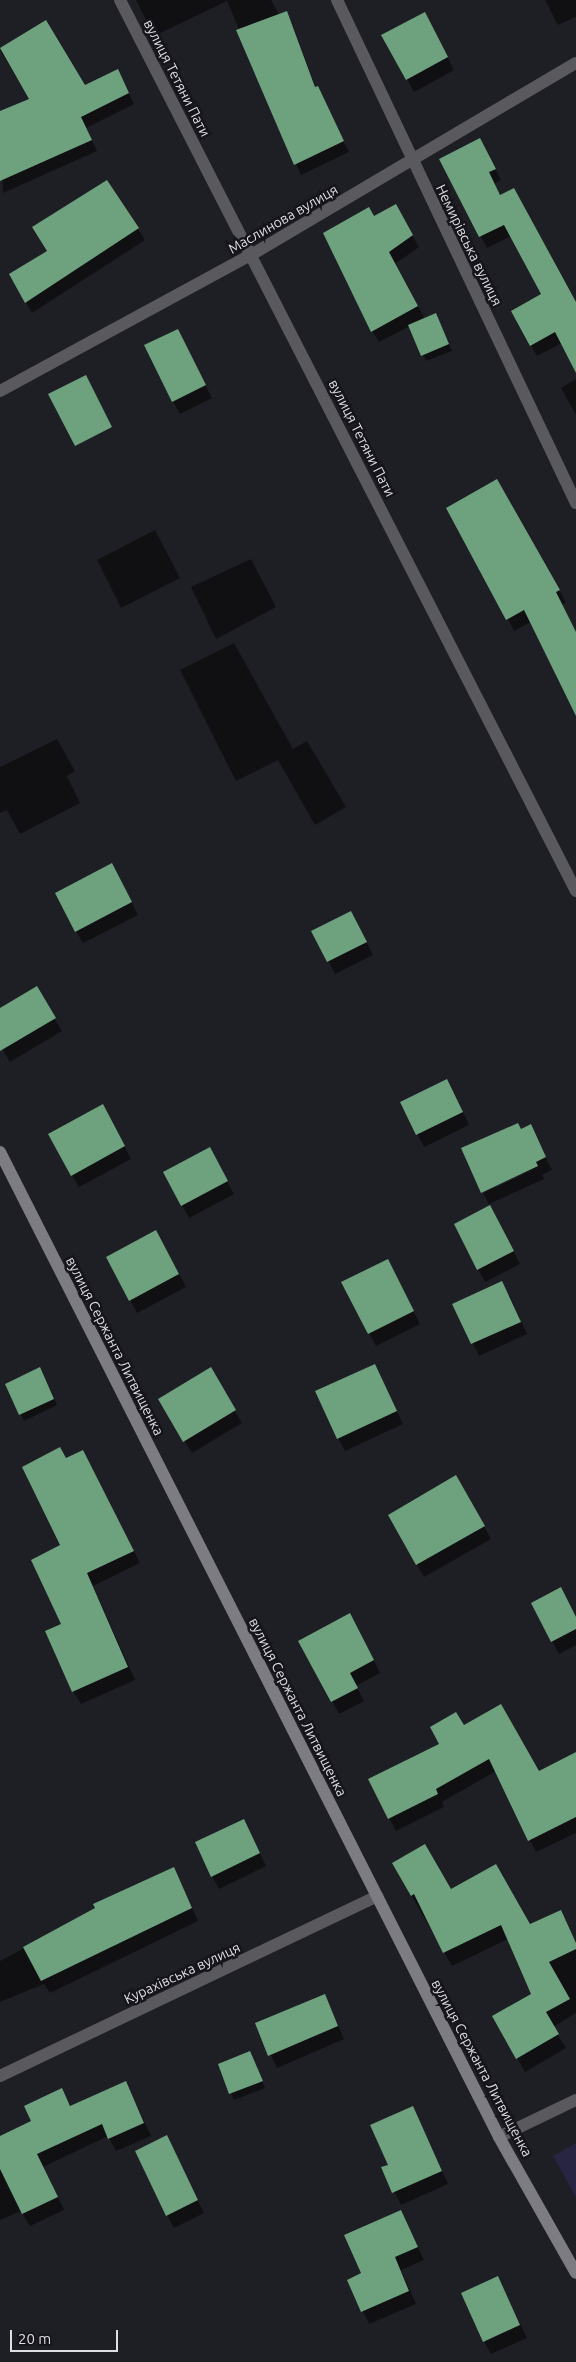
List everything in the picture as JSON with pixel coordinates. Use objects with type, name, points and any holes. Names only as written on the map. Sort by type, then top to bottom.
[{"type":"main road","name":"вулиця Сержанта Литвищенка","points":[[0,1152],[499,2137],[576,2273]]},
{"type":"street","name":"вулиця Тетяни Пати","points":[[120,0],[576,891]]},
{"type":"street","name":"Немирівська вулиця","points":[[337,0],[412,162],[576,503]]},
{"type":"street","name":"Маслинова вулиця","points":[[0,391],[251,255],[412,162],[576,63]]},
{"type":"street","name":"Курахівська вулиця","points":[[0,2076],[377,1896]]},
{"type":"street","points":[[499,2137],[576,2100]]},
{"type":"shaded area","points":[[576,2143],[576,2197],[553,2156]]},
{"type":"building","points":[[287,11],[315,87],[318,86],[344,141],[294,165],[236,30]]},
{"type":"building","points":[[425,12],[448,57],[406,80],[381,35]]},
{"type":"building","points":[[46,20],[85,85],[118,69],[129,93],[81,117],[92,140],[0,181],[0,111],[29,99],[0,48]]},
{"type":"building","points":[[480,138],[496,169],[489,172],[500,195],[514,188],[576,302],[576,373],[555,332],[530,346],[511,311],[541,294],[504,225],[479,237],[439,159]]},
{"type":"building","points":[[107,180],[139,228],[25,303],[9,274],[47,251],[32,227]]},
{"type":"building","points":[[396,204],[413,235],[389,252],[418,306],[371,332],[323,233],[369,207],[374,216]]},
{"type":"building","points":[[436,313],[449,344],[421,356],[408,325]]},
{"type":"building","points":[[178,329],[206,385],[172,402],[144,345]]},
{"type":"building","points":[[86,375],[112,427],[75,446],[48,394]]},
{"type":"building","points":[[497,479],[560,590],[556,592],[576,632],[576,716],[524,610],[506,620],[446,508]]},
{"type":"building","points":[[112,863],[132,902],[75,932],[55,893]]},
{"type":"building","points":[[351,911],[367,942],[327,962],[311,931]]},
{"type":"building","points":[[37,986],[56,1018],[0,1051],[0,1008]]},
{"type":"building","points":[[447,1079],[463,1112],[416,1135],[400,1102]]},
{"type":"building","points":[[103,1104],[125,1146],[71,1176],[48,1134]]},
{"type":"building","points":[[518,1123],[521,1129],[531,1124],[546,1157],[536,1162],[538,1166],[481,1193],[461,1148]]},
{"type":"building","points":[[210,1147],[228,1181],[181,1206],[163,1172]]},
{"type":"building","points":[[490,1205],[514,1251],[477,1270],[454,1224]]},
{"type":"building","points":[[156,1230],[179,1274],[129,1301],[106,1257]]},
{"type":"building","points":[[388,1259],[414,1311],[368,1334],[341,1282]]},
{"type":"building","points":[[502,1281],[521,1322],[471,1344],[452,1304]]},
{"type":"building","points":[[375,1364],[397,1411],[337,1439],[315,1391]]},
{"type":"building","points":[[40,1367],[54,1399],[19,1415],[5,1384]]},
{"type":"building","points":[[211,1367],[236,1410],[183,1442],[158,1399]]},
{"type":"building","points":[[60,1447],[66,1458],[83,1450],[134,1551],[87,1573],[128,1667],[72,1692],[45,1631],[61,1624],[31,1560],[60,1545],[22,1467]]},
{"type":"building","points":[[456,1475],[485,1526],[416,1565],[388,1515]]},
{"type":"building","points":[[561,1587],[576,1617],[576,1629],[551,1642],[531,1603]]},
{"type":"building","points":[[350,1613],[374,1660],[350,1673],[358,1688],[331,1702],[298,1641]]},
{"type":"building","points":[[501,1704],[539,1771],[576,1752],[576,1817],[528,1841],[489,1759],[436,1789],[438,1794],[388,1819],[368,1779],[439,1744],[430,1727],[456,1712],[464,1725]]},
{"type":"building","points":[[244,1819],[260,1853],[211,1877],[195,1842]]},
{"type":"building","points":[[425,1844],[451,1889],[496,1864],[530,1924],[561,1910],[576,1943],[576,1949],[549,1962],[570,1999],[546,2012],[559,2034],[516,2059],[492,2016],[531,1994],[501,1925],[443,1953],[414,1894],[411,1896],[392,1863]]},
{"type":"building","points":[[174,1867],[192,1908],[41,1981],[23,1947],[95,1908],[93,1904]]},
{"type":"building","points":[[325,1994],[338,2026],[268,2056],[255,2023]]},
{"type":"building","points":[[250,2051],[263,2081],[229,2094],[218,2064]]},
{"type":"building","points":[[126,2081],[144,2123],[108,2139],[102,2124],[37,2154],[58,2197],[22,2214],[0,2169],[0,2136],[31,2121],[24,2106],[62,2088],[70,2106]]},
{"type":"building","points":[[413,2106],[442,2171],[392,2193],[381,2167],[388,2165],[370,2125]]},
{"type":"building","points":[[167,2135],[198,2200],[166,2216],[135,2151]]},
{"type":"building","points":[[401,2210],[418,2247],[395,2257],[409,2291],[361,2312],[347,2280],[361,2273],[344,2235]]},
{"type":"building","points":[[498,2276],[520,2325],[483,2342],[461,2293]]}]
